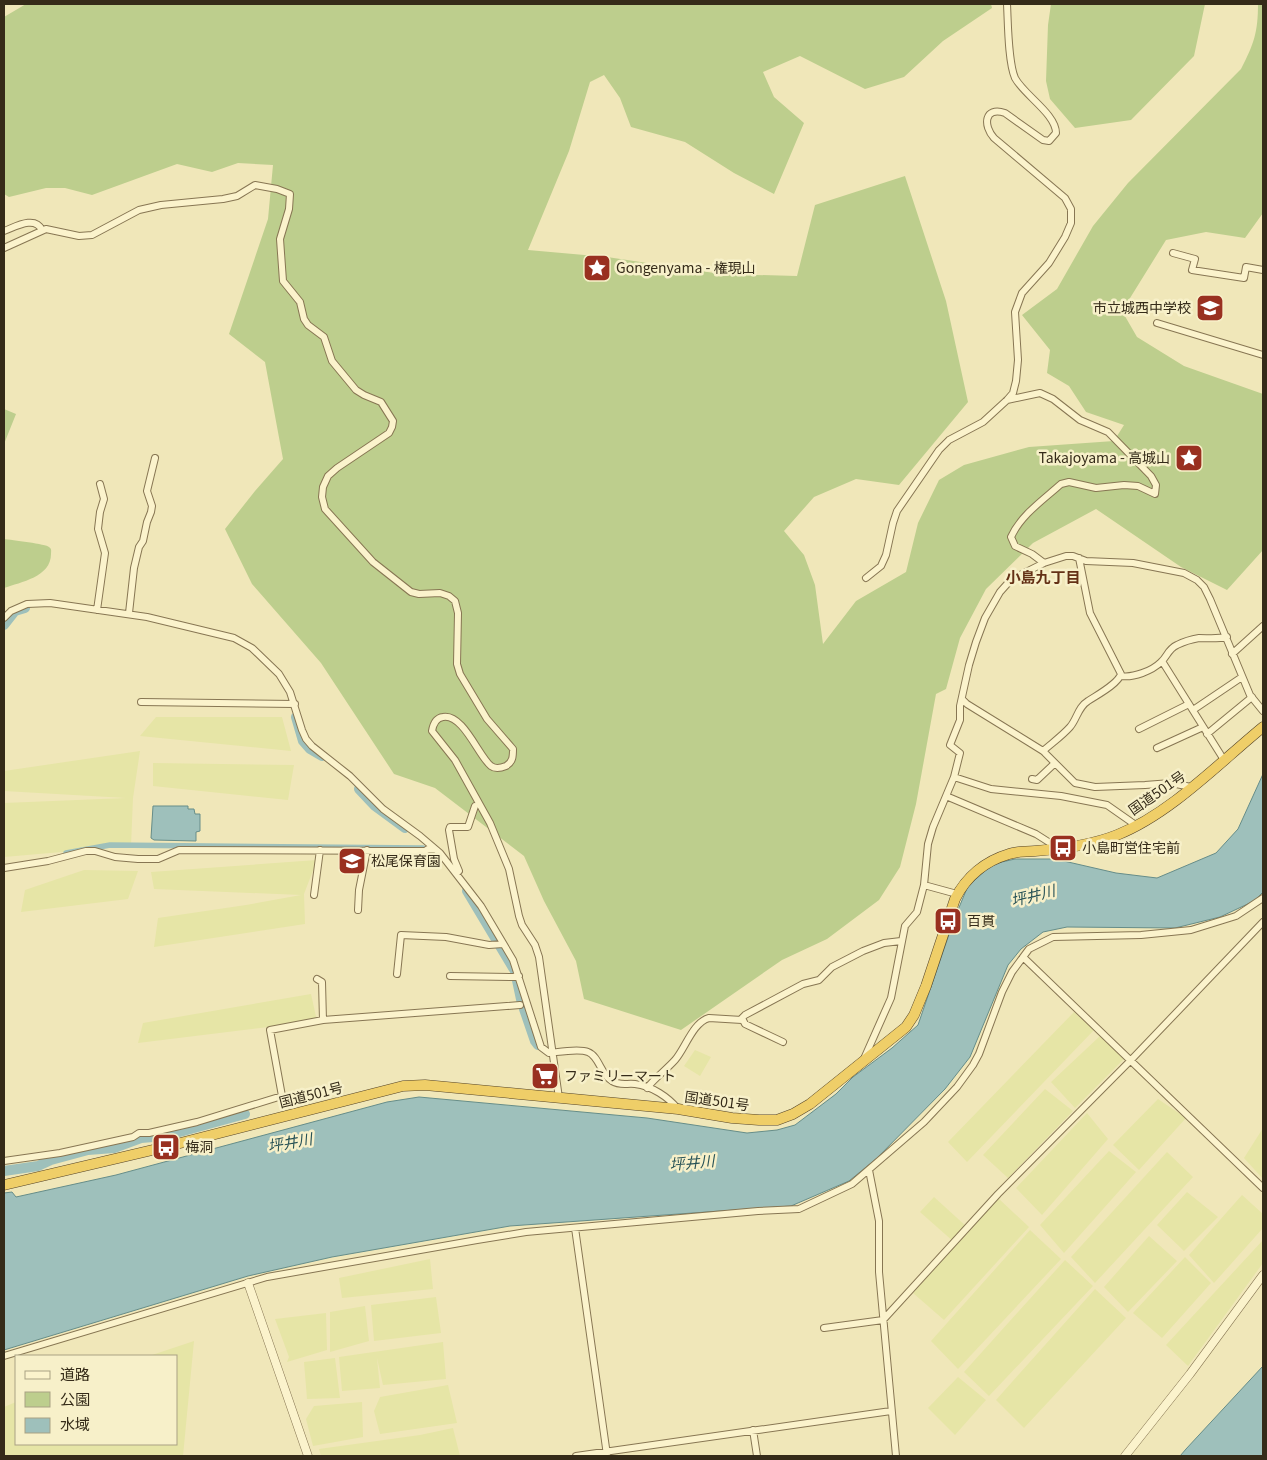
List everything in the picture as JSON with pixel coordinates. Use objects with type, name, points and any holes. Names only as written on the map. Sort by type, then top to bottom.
[{"type":"highway","name":"国道501号","points":[[4,1185],[162,1148],[403,1086],[425,1086],[559,1098],[678,1109],[732,1118],[777,1120],[793,1114],[810,1104],[906,1027],[914,1015],[957,894],[961,886],[970,877],[985,865],[1010,853],[1058,848],[1101,840],[1116,836],[1137,826],[1192,787],[1263,726]]},
{"type":"street","points":[[866,578],[881,566],[886,555],[897,511],[940,450],[949,440],[983,422],[1013,393],[1016,381],[1018,347],[1016,312],[1018,302],[1022,293],[1057,252],[1071,222],[1071,209],[1065,198],[989,133],[987,126],[988,116],[993,111],[998,111],[1005,113],[1043,140],[1050,141],[1056,134],[1055,124],[1021,86],[1012,70],[1007,4]]},
{"type":"street","points":[[4,248],[46,229],[79,236],[92,235],[139,210],[161,205],[237,196],[255,185],[278,189],[290,194],[290,209],[280,239],[283,281],[300,302],[304,319],[308,326],[324,337],[332,361],[356,390],[381,402],[393,421],[389,433],[328,476],[323,487],[322,497],[325,509],[373,562],[411,592],[419,594],[440,593],[449,596],[455,601],[458,613],[457,664],[460,674],[487,719],[513,749],[514,757],[505,767],[491,766],[474,741],[454,719],[448,717],[437,719],[433,724],[432,731],[455,760],[490,823],[508,869],[518,916],[535,945],[539,957],[559,1098]]},
{"type":"street","points":[[4,231],[24,223],[35,223],[42,230]]},
{"type":"street","points":[[1173,252],[1194,259],[1192,270],[1244,278],[1246,268],[1263,270]]},
{"type":"street","points":[[1158,324],[1263,355]]},
{"type":"street","points":[[1007,400],[1040,394],[1053,399],[1070,414],[1108,432],[1151,476],[1156,485],[1155,494],[1138,486],[1124,485],[1096,488],[1069,482],[1062,484],[1022,519],[1011,537],[1015,546],[1032,554],[1044,563]]},
{"type":"street","points":[[129,613],[134,568],[147,522],[152,512],[147,491],[155,458]]},
{"type":"street","points":[[97,610],[105,553],[105,546],[98,530],[104,499],[100,484]]},
{"type":"street","points":[[862,1062],[891,998],[905,926],[917,912],[924,885],[928,844],[933,827],[954,778],[960,752],[950,745],[960,720],[962,699],[976,642],[991,606],[1008,583],[1044,563],[1066,556],[1073,556],[1086,561],[1133,563],[1184,573],[1197,580],[1204,587],[1227,637],[1242,677],[1252,697],[1263,711]]},
{"type":"street","points":[[1079,558],[1090,613],[1121,676]]},
{"type":"street","points":[[4,618],[18,607],[37,602],[129,613],[180,624],[242,641],[279,674],[290,692],[306,739],[312,746],[350,776],[383,809],[440,853],[457,873],[481,906],[501,944],[513,960],[516,976],[541,1047],[545,1051],[554,1053],[581,1050],[588,1052],[609,1079],[621,1085],[635,1084],[647,1088],[669,1098],[678,1109]]},
{"type":"street","points":[[1232,654],[1263,626]]},
{"type":"street","points":[[1043,751],[1072,725],[1080,709],[1087,701],[1096,697],[1121,676],[1127,677],[1142,673],[1162,661],[1169,650],[1176,645],[1198,638],[1216,640],[1227,637]]},
{"type":"street","points":[[1162,661],[1224,760]]},
{"type":"street","points":[[1139,729],[1191,707],[1242,677]]},
{"type":"street","points":[[1207,734],[1252,697]]},
{"type":"street","points":[[962,699],[1043,751],[1075,783],[1080,785],[1095,787],[1171,782],[1192,787]]},
{"type":"street","points":[[142,702],[293,704]]},
{"type":"street","points":[[1157,748],[1203,727]]},
{"type":"street","points":[[1032,779],[1037,780],[1056,763]]},
{"type":"street","points":[[954,778],[991,789],[1061,796],[1108,805],[1137,826]]},
{"type":"street","points":[[946,796],[1036,834],[1058,848]]},
{"type":"street","points":[[457,873],[459,870],[454,859],[449,830],[450,827],[454,826],[468,827],[475,806]]},
{"type":"street","points":[[4,868],[48,861],[86,851],[95,851],[115,857],[138,859],[158,858],[179,850],[434,849]]},
{"type":"street","points":[[314,895],[320,850]]},
{"type":"street","points":[[358,910],[359,890],[367,850]]},
{"type":"street","points":[[924,885],[957,894]]},
{"type":"street","points":[[4,1356],[267,1277],[526,1232],[799,1209],[852,1184],[924,1122],[957,1086],[973,1065],[1002,992],[1012,972],[1029,949],[1053,936],[1142,935],[1191,930],[1236,916],[1263,898]]},
{"type":"street","points":[[824,1328],[883,1320],[998,1194],[1131,1060],[1263,922]]},
{"type":"street","points":[[397,974],[401,935],[446,937],[489,945],[501,944]]},
{"type":"street","points":[[742,1020],[745,1015],[803,984],[818,980],[832,967],[863,951],[884,943],[901,941]]},
{"type":"street","points":[[1023,957],[1263,1188]]},
{"type":"street","points":[[450,976],[516,976]]},
{"type":"street","points":[[317,979],[322,982],[323,1020]]},
{"type":"street","points":[[4,1161],[60,1153],[133,1137],[139,1133],[149,1133],[197,1122],[282,1096],[270,1030],[323,1020],[520,1005]]},
{"type":"street","points":[[647,1088],[676,1059],[687,1040],[704,1019],[742,1020],[745,1024],[783,1042]]},
{"type":"street","points":[[869,1170],[879,1221],[879,1272],[896,1456]]},
{"type":"street","points":[[575,1228],[607,1454]]},
{"type":"street","points":[[1125,1456],[1190,1374],[1263,1274]]},
{"type":"street","points":[[248,1283],[308,1456]]},
{"type":"street","points":[[576,1456],[607,1454],[754,1430],[891,1411]]},
{"type":"street","points":[[754,1430],[757,1456]]},
{"type":"shaded area","points":[[156,717],[282,717],[291,751],[140,736]]},
{"type":"shaded area","points":[[140,751],[133,798],[131,846],[4,857],[4,803],[126,798],[4,791],[4,771]]},
{"type":"shaded area","points":[[153,763],[294,765],[288,800],[153,786]]},
{"type":"shaded area","points":[[317,860],[304,894],[305,924],[154,947],[158,918],[301,895],[154,889],[151,872]]},
{"type":"shaded area","points":[[84,870],[138,871],[128,899],[21,912],[25,890]]},
{"type":"shaded area","points":[[311,994],[317,1021],[138,1043],[143,1023]]},
{"type":"shaded area","points":[[1074,1012],[1094,1030],[967,1162],[948,1142]]},
{"type":"shaded area","points":[[1100,1036],[1124,1059],[1075,1108],[1051,1082]]},
{"type":"shaded area","points":[[695,1050],[711,1057],[700,1076],[684,1066]]},
{"type":"shaded area","points":[[1045,1089],[1073,1111],[1008,1178],[983,1155]]},
{"type":"shaded area","points":[[1158,1099],[1186,1118],[1139,1170],[1113,1145]]},
{"type":"shaded area","points":[[1087,1113],[1108,1139],[1042,1215],[1016,1188]]},
{"type":"shaded area","points":[[1263,1128],[1263,1179],[1244,1158]]},
{"type":"shaded area","points":[[1109,1151],[1136,1172],[1064,1253],[1040,1225]]},
{"type":"shaded area","points":[[1167,1152],[1193,1177],[1095,1283],[1071,1257]]},
{"type":"shaded area","points":[[1187,1192],[1218,1217],[1184,1251],[1157,1225]]},
{"type":"shaded area","points":[[1242,1195],[1263,1214],[1263,1228],[1214,1283],[1189,1255]]},
{"type":"shaded area","points":[[934,1197],[967,1227],[954,1242],[920,1212]]},
{"type":"shaded area","points":[[998,1198],[1029,1227],[944,1320],[913,1293]]},
{"type":"shaded area","points":[[1030,1230],[1061,1259],[958,1369],[931,1341]]},
{"type":"shaded area","points":[[1149,1236],[1177,1261],[1128,1312],[1104,1287]]},
{"type":"shaded area","points":[[1263,1240],[1263,1263],[1188,1366],[1166,1345]]},
{"type":"shaded area","points":[[1185,1257],[1211,1283],[1162,1338],[1133,1313]]},
{"type":"shaded area","points":[[430,1259],[433,1289],[342,1298],[339,1278]]},
{"type":"shaded area","points":[[1065,1260],[1093,1286],[989,1396],[964,1372]]},
{"type":"shaded area","points":[[1095,1289],[1126,1318],[1024,1428],[996,1400]]},
{"type":"shaded area","points":[[436,1297],[441,1333],[374,1341],[371,1305]]},
{"type":"shaded area","points":[[365,1306],[369,1341],[330,1352],[330,1312]]},
{"type":"shaded area","points":[[326,1313],[327,1350],[287,1362],[289,1357],[275,1319]]},
{"type":"shaded area","points":[[194,1341],[183,1456],[4,1456],[4,1407],[15,1402],[15,1445],[178,1445],[178,1355],[152,1355]]},
{"type":"shaded area","points":[[443,1342],[446,1379],[383,1385],[377,1358],[380,1388],[342,1391],[339,1357]]},
{"type":"shaded area","points":[[335,1358],[340,1398],[307,1399],[304,1362]]},
{"type":"shaded area","points":[[958,1377],[986,1400],[955,1435],[928,1408]]},
{"type":"shaded area","points":[[448,1385],[457,1423],[380,1434],[374,1411],[380,1397]]},
{"type":"shaded area","points":[[362,1402],[363,1437],[313,1446],[306,1419],[314,1406]]},
{"type":"shaded area","points":[[453,1428],[460,1456],[321,1456],[319,1449],[420,1435]]},
{"type":"green space","points":[[26,4],[991,4],[992,8],[943,41],[904,77],[865,89],[800,56],[763,72],[774,97],[804,123],[774,194],[734,173],[685,142],[631,127],[620,98],[604,75],[590,82],[569,151],[528,250],[607,257],[721,274],[797,276],[815,205],[905,176],[946,301],[968,402],[899,485],[856,479],[814,497],[784,531],[804,555],[815,585],[823,644],[856,601],[906,572],[918,523],[939,480],[964,465],[1029,447],[1114,441],[1124,425],[1086,412],[1069,386],[1047,373],[1050,350],[1022,315],[1057,289],[1093,226],[1128,183],[1241,69],[1254,38],[1258,4],[1263,4],[1263,213],[1245,238],[1206,232],[1166,240],[1122,311],[1137,337],[1184,366],[1263,394],[1263,550],[1227,590],[1181,567],[1096,509],[1033,543],[986,589],[960,638],[946,689],[936,694],[916,804],[900,867],[879,900],[827,939],[782,960],[681,1030],[584,999],[576,961],[544,901],[524,856],[435,788],[394,774],[321,663],[252,584],[225,529],[283,459],[265,362],[229,334],[268,219],[273,165],[238,163],[212,172],[177,164],[92,195],[65,188],[46,188],[9,197],[4,194],[4,17]]},
{"type":"green space","points":[[1051,4],[1205,4],[1194,56],[1131,120],[1075,128],[1050,99],[1046,81],[1048,25]]},
{"type":"green space","points":[[4,409],[16,414],[4,444]]},
{"type":"green space","points":[[4,539],[36,543],[49,547],[51,549],[50,562],[41,573],[34,577],[4,588]]},
{"type":"water","name":"坪井川","points":[[1263,774],[1263,892],[1254,901],[1220,917],[1175,928],[1067,927],[1043,932],[1021,949],[1008,965],[970,1057],[945,1089],[876,1159],[849,1181],[791,1206],[510,1226],[332,1257],[248,1276],[4,1350],[4,1193],[12,1192],[16,1197],[116,1175],[387,1102],[419,1097],[647,1118],[747,1133],[777,1130],[795,1125],[836,1094],[853,1077],[892,1048],[918,1025],[955,917],[968,886],[993,864],[1015,859],[1055,859],[1116,873],[1157,878],[1216,853],[1238,829]]},
{"type":"water","points":[[153,806],[188,806],[188,809],[194,809],[195,814],[200,814],[200,831],[196,832],[196,841],[154,840],[151,838]]},
{"type":"water","points":[[1263,1366],[1263,1456],[1180,1456],[1186,1449]]},
{"type":"waterway","points":[[4,625],[15,611],[25,608]]},
{"type":"waterway","points":[[296,717],[303,741],[310,749],[322,756]]},
{"type":"waterway","points":[[359,789],[375,806],[405,828]]},
{"type":"waterway","points":[[66,853],[110,845],[423,848]]},
{"type":"waterway","points":[[467,891],[515,971],[522,1004]]},
{"type":"waterway","points":[[524,1009],[538,1045]]},
{"type":"waterway","points":[[4,1171],[38,1166],[51,1160],[88,1150],[114,1148],[141,1138],[165,1136],[245,1114]]},
{"type":"place","name":"Gongenyama - 権現山","points":[[597,268]]},
{"type":"place","name":"市立城西中学校","points":[[1210,308]]},
{"type":"place","name":"Takajoyama - 高城山","points":[[1189,458]]},
{"type":"place","name":"小島町営住宅前","points":[[1063,848]]},
{"type":"place","name":"松尾保育園","points":[[352,861]]},
{"type":"place","name":"百貫","points":[[948,921]]},
{"type":"place","name":"ファミリーマート","points":[[545,1076]]},
{"type":"place","name":"梅洞","points":[[166,1147]]},
{"type":"district","name":"小島九丁目","points":[[1043,578]]}]
